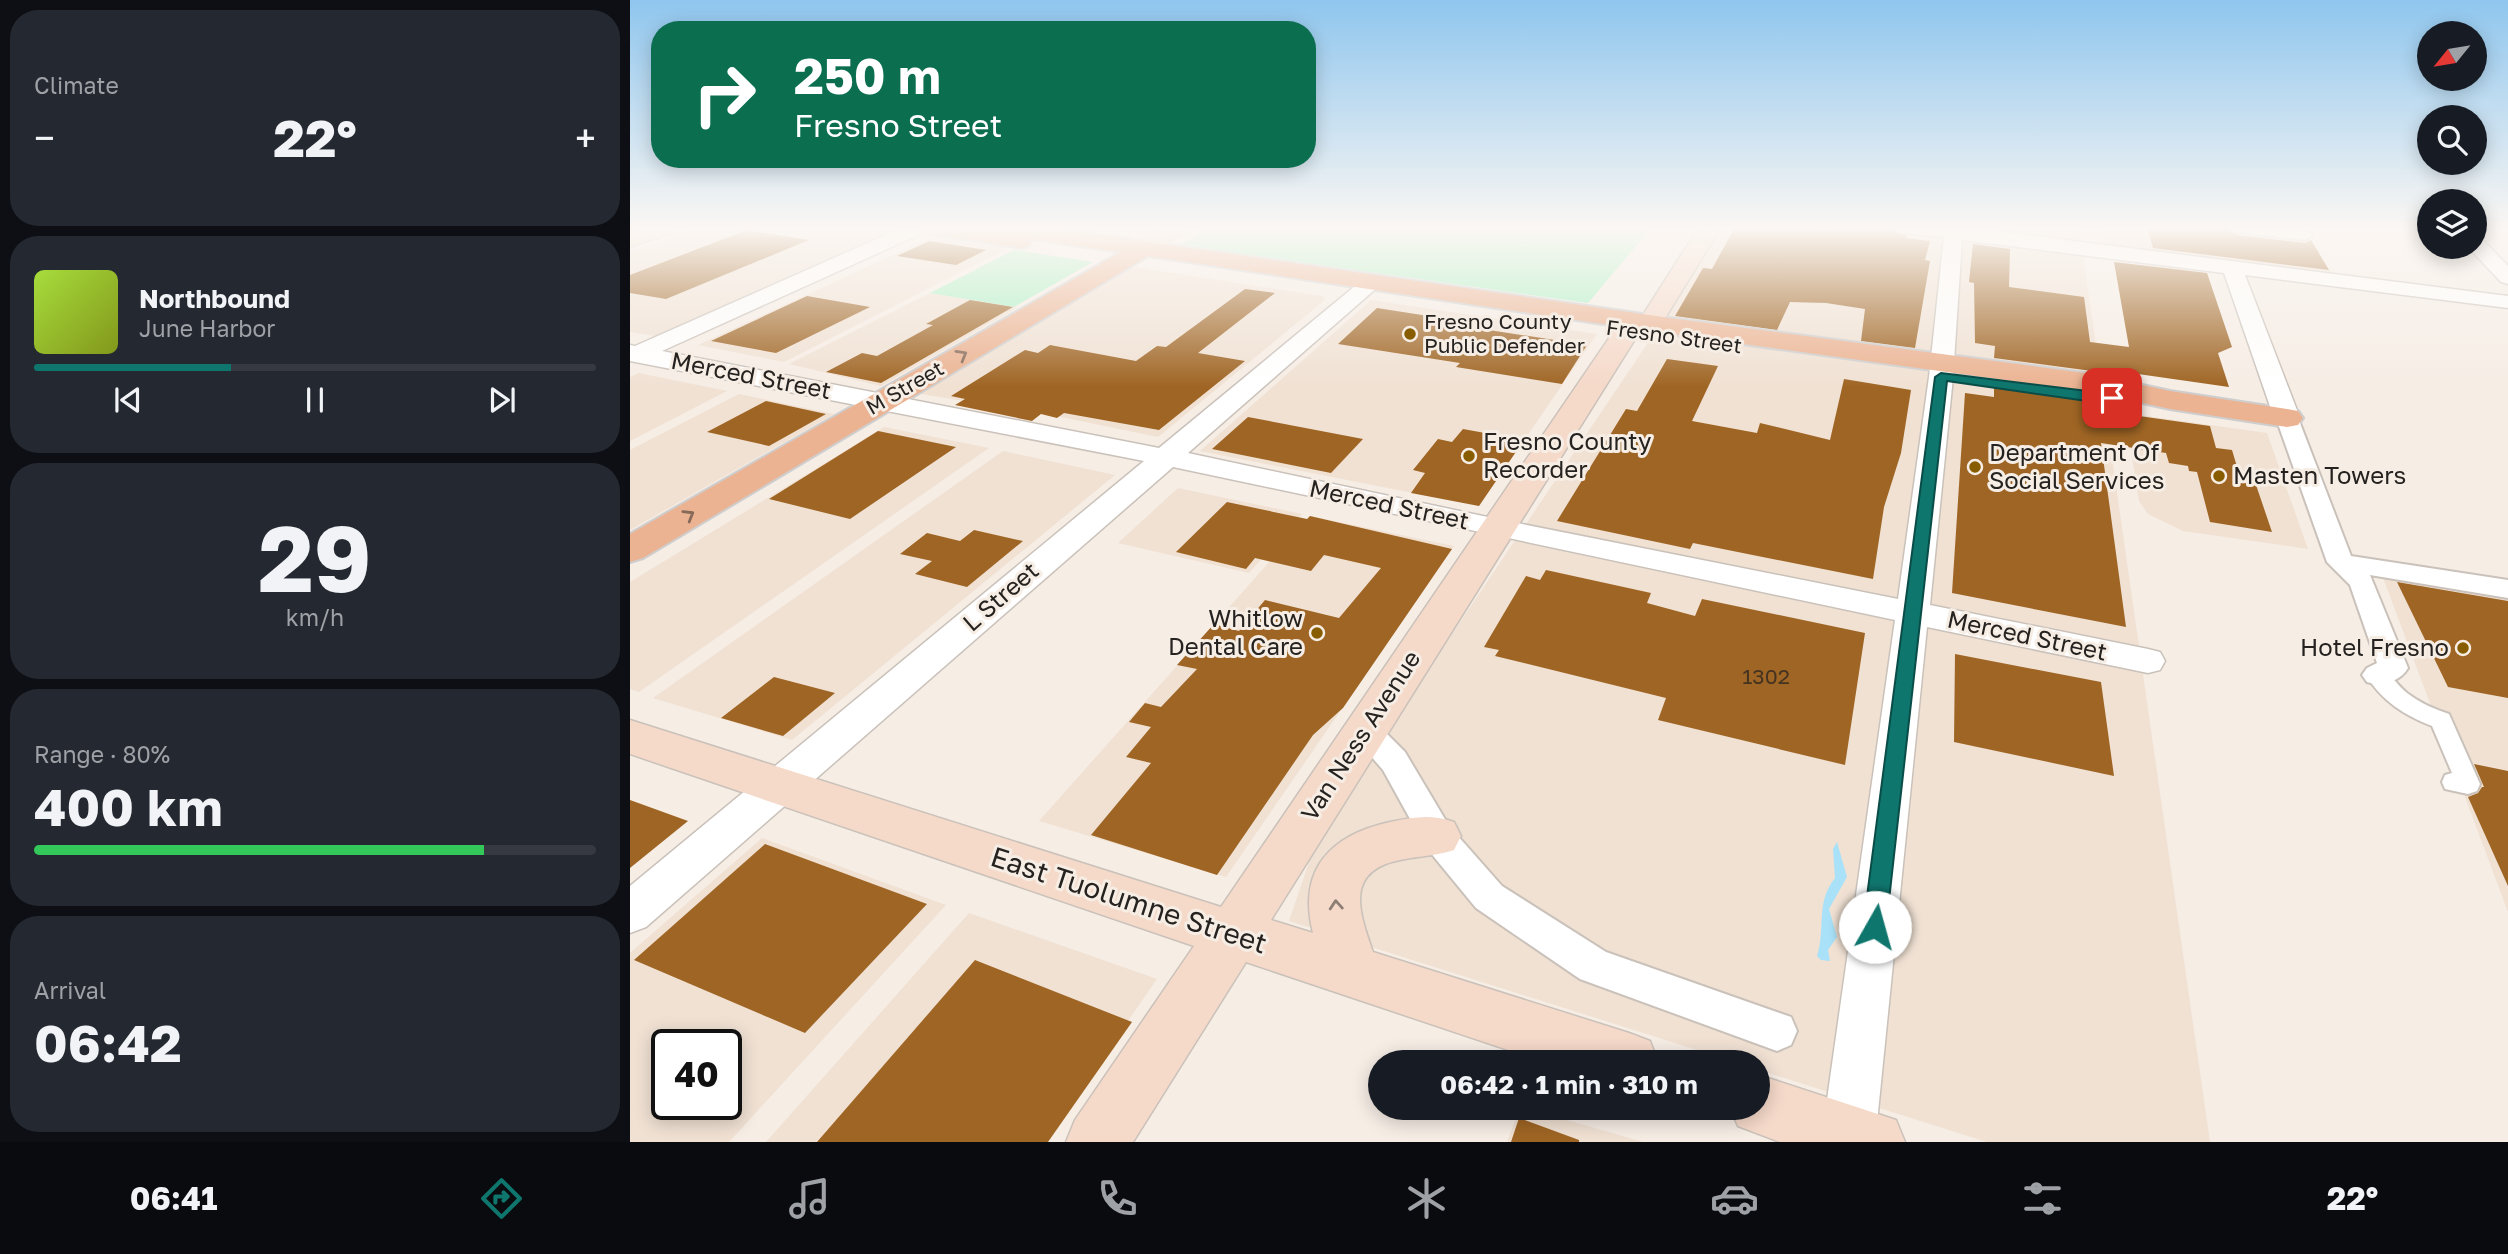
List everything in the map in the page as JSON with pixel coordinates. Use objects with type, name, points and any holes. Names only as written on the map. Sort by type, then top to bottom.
[{"type":"main road","name":"M Street","points":[[630,550],[1089,280]]},
{"type":"main road","name":"Fresno Street","points":[[1321,280],[1359,283]]},
{"type":"main road","name":"Fresno Street","points":[[1339,280],[1942,370],[2094,398],[2170,400],[2287,418]]},
{"type":"main road","name":"Van Ness Avenue","points":[[1634,324],[1656,280]]},
{"type":"main road","name":"Van Ness Avenue","points":[[1097,1142],[1497,528],[1634,324],[1668,280]]},
{"type":"main road","name":"East Tuolumne Street","points":[[630,737],[1232,936],[1352,971],[1592,1050]]},
{"type":"main road","points":[[1352,971],[1334,908],[1335,883],[1346,865],[1363,850],[1387,841],[1437,836]]},
{"type":"main road","points":[[1770,1109],[1857,1139]]},
{"type":"street","points":[[633,354],[800,280]]},
{"type":"street","points":[[1857,1139],[1950,280]]},
{"type":"street","points":[[2237,280],[2340,562],[2362,582],[2393,668],[2377,675],[2403,703],[2441,720],[2468,785],[2454,782]]},
{"type":"street","points":[[2332,280],[2508,302]]},
{"type":"street","name":"L Street","points":[[630,913],[1166,457],[1359,283]]},
{"type":"street","name":"Merced Street","points":[[633,354],[1166,457],[1497,528],[2148,661]]},
{"type":"street","points":[[2340,562],[2508,590]]},
{"type":"street","points":[[1365,731],[1394,761],[1437,836],[1489,897],[1594,966],[1777,1031]]},
{"type":"shaded area","points":[[630,280],[781,280],[655,336],[630,332]]},
{"type":"shaded area","points":[[838,280],[945,280],[784,362],[698,345]]},
{"type":"shaded area","points":[[1103,280],[1220,280],[1323,296],[1325,300],[1158,437],[1051,415],[915,393]]},
{"type":"shaded area","points":[[1688,280],[2087,280],[2210,1142],[1987,1142],[1770,1073],[1770,1050],[1697,1050],[1289,921],[1320,830]]},
{"type":"shaded area","points":[[930,293],[1017,308],[881,386],[789,364]]},
{"type":"shaded area","points":[[1371,300],[1597,334],[1479,506],[1200,451]]},
{"type":"shaded area","points":[[639,373],[727,391],[630,441],[630,377]]},
{"type":"shaded area","points":[[739,394],[834,414],[630,530],[630,450]]},
{"type":"shaded area","points":[[2125,413],[2267,433],[2308,549],[2183,531],[2148,514],[2139,501]]},
{"type":"shaded area","points":[[884,427],[989,448],[639,692],[630,689],[630,582]]},
{"type":"shaded area","points":[[1003,451],[1115,475],[792,740],[653,698]]},
{"type":"shaded area","points":[[1178,488],[1302,514],[1249,573],[1118,543]]},
{"type":"shaded area","points":[[1310,516],[1454,546],[1226,877],[1039,821]]},
{"type":"shaded area","points":[[2382,575],[2508,599],[2508,912]]},
{"type":"shaded area","points":[[762,838],[946,905],[729,1142],[630,1142],[630,953]]},
{"type":"shaded area","points":[[969,913],[1157,979],[1044,1142],[766,1142]]},
{"type":"shaded area","points":[[1515,1120],[1567,1120],[1643,1142],[1507,1142]]},
{"type":"green space","points":[[955,280],[1061,280],[1014,307],[930,293]]},
{"type":"green space","points":[[1429,280],[1607,280],[1588,303]]},
{"type":"water","points":[[1837,842],[1847,877],[1829,909],[1837,937],[1828,950],[1830,961],[1821,960],[1817,956],[1825,897],[1835,878],[1833,849]]},
{"type":"building","points":[[630,280],[711,280],[666,299],[630,293]]},
{"type":"building","points":[[1696,280],[1927,280],[1915,348],[1861,341],[1865,309],[1826,303],[1790,302],[1777,330],[1675,316]]},
{"type":"building","points":[[2009,280],[2009,287],[2084,297],[2090,342],[2129,347],[2117,280],[2209,280],[2232,347],[2218,353],[2229,387],[2131,373],[2132,380],[2092,371],[1994,358],[1995,346],[1975,343],[1974,283],[1969,282]]},
{"type":"building","points":[[1245,289],[1275,293],[1198,353],[1245,361],[1159,430],[1064,413],[1057,418],[1041,414],[1032,421],[955,405],[965,399],[951,396],[1025,350],[1038,353],[1050,345],[1136,361],[1157,346],[1166,347]]},
{"type":"building","points":[[807,296],[870,307],[776,353],[711,341]]},
{"type":"building","points":[[970,300],[1013,307],[881,383],[826,372],[862,353],[877,356],[933,325],[926,324]]},
{"type":"building","points":[[1377,308],[1480,324],[1476,328],[1587,345],[1562,384],[1456,367],[1460,363],[1338,344]]},
{"type":"building","points":[[1667,359],[1718,366],[1692,421],[1757,433],[1760,423],[1830,440],[1844,379],[1911,390],[1901,453],[1884,507],[1873,579],[1693,543],[1690,549],[1557,521],[1626,409],[1637,411]]},
{"type":"building","points":[[1994,381],[2092,395],[2137,405],[2139,416],[2210,426],[2216,448],[2232,450],[2241,480],[2255,482],[2272,532],[2210,522],[2197,472],[2189,471],[2188,466],[2169,463],[2166,453],[2101,443],[2126,627],[1952,593],[1965,393],[1994,397]]},
{"type":"building","points":[[766,401],[826,414],[769,446],[707,432]]},
{"type":"building","points":[[1248,417],[1363,439],[1331,473],[1212,449]]},
{"type":"building","name":"Fresno County Recorder","points":[[1463,429],[1524,440],[1479,506],[1411,493],[1425,473],[1413,470],[1438,439],[1452,442]]},
{"type":"building","points":[[878,431],[956,447],[850,519],[769,499]]},
{"type":"building","points":[[1227,502],[1307,519],[1310,516],[1452,549],[1343,708],[1313,735],[1217,875],[1091,835],[1151,763],[1126,757],[1151,727],[1129,722],[1145,703],[1161,707],[1197,669],[1177,665],[1214,624],[1239,631],[1265,600],[1339,618],[1381,568],[1324,555],[1311,571],[1255,558],[1246,569],[1176,552]]},
{"type":"building","points":[[974,530],[1023,541],[967,587],[915,574],[932,561],[900,554],[927,533],[960,541]]},
{"type":"building","points":[[1546,570],[1651,593],[1647,603],[1695,616],[1702,599],[1865,633],[1845,765],[1658,720],[1666,698],[1495,656],[1499,650],[1484,647],[1526,576],[1540,580]]},
{"type":"building","name":"Hotel Fresno","points":[[2397,582],[2508,601],[2508,698],[2448,687]]},
{"type":"building","points":[[1955,654],[2101,682],[2114,776],[1954,742]]},
{"type":"building","points":[[774,677],[835,693],[783,736],[721,718]]},
{"type":"building","points":[[2474,764],[2508,771],[2508,886],[2468,797],[2484,787]]},
{"type":"building","points":[[630,800],[688,821],[630,868]]},
{"type":"building","points":[[765,844],[927,904],[805,1033],[634,960]]},
{"type":"building","points":[[975,960],[1132,1022],[1048,1142],[817,1142]]},
{"type":"building","points":[[1518,1120],[1579,1140],[1579,1142],[1511,1142]]},
{"type":"place","name":"Fresno County Public Defender","points":[[1410,334]]},
{"type":"place","name":"Fresno County Recorder","points":[[1469,456]]},
{"type":"place","name":"Department Of Social Services","points":[[1975,467]]},
{"type":"place","name":"Masten Towers","points":[[2219,476]]},
{"type":"place","name":"Whitlow Dental Care","points":[[1317,633]]},
{"type":"place","name":"Hotel Fresno","points":[[2463,648]]},
{"type":"route","points":[[1875,927],[1941,377],[2094,398],[2112,398]]}]
